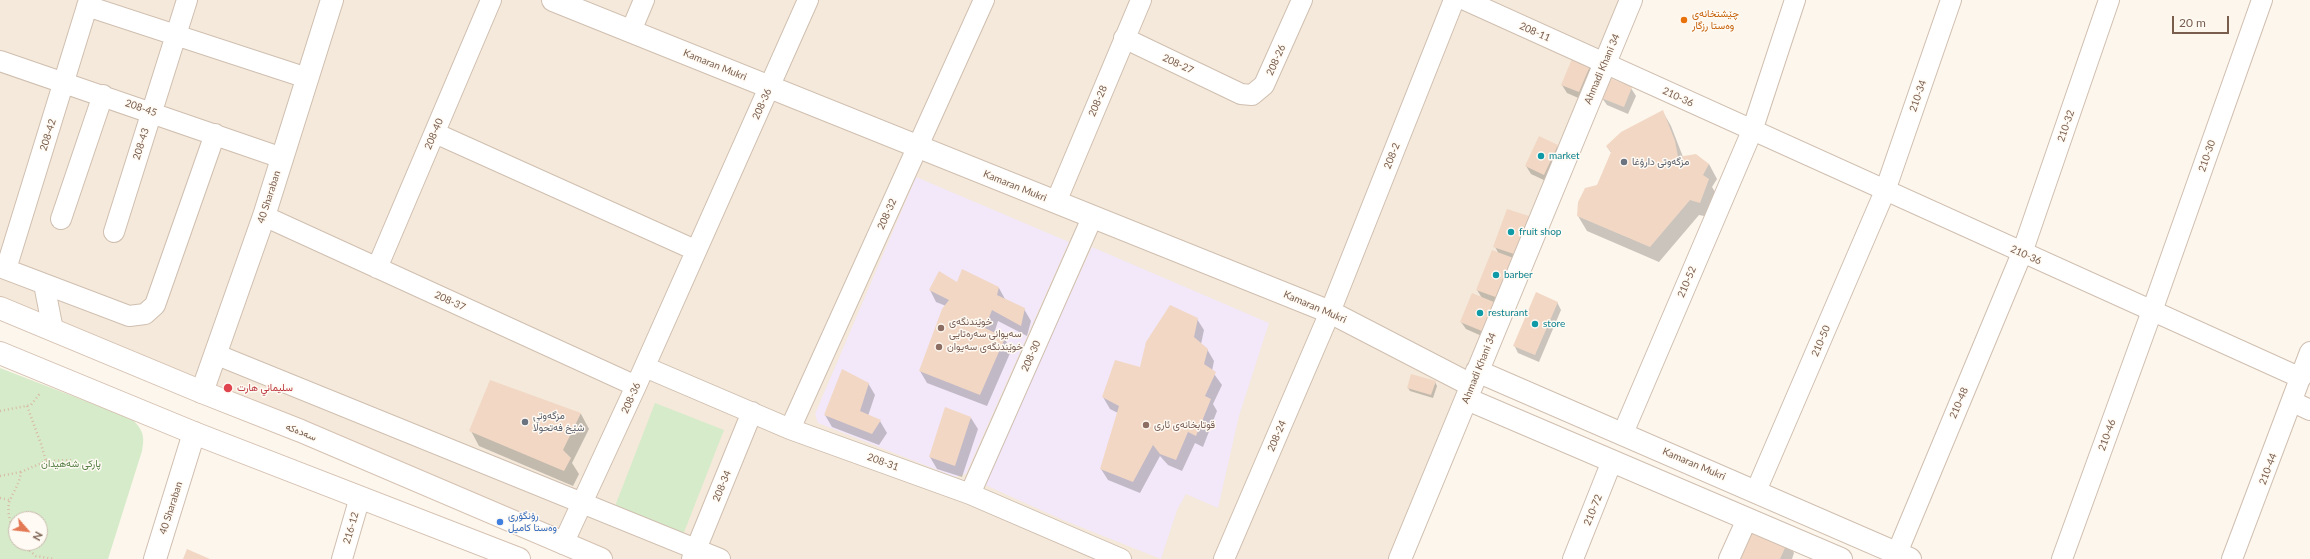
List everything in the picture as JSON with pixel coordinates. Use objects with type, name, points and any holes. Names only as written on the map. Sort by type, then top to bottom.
[{"type":"street","name":"208-43","points":[[114,232],[187,0]]},
{"type":"street","name":"40 Sharaban","points":[[202,392],[264,216],[332,0]]},
{"type":"street","name":"208-40","points":[[377,268],[491,0]]},
{"type":"street","name":"Kamaran Mukri","points":[[552,0],[918,146],[1092,218],[1330,312],[1472,385],[1612,461],[1835,557]]},
{"type":"street","points":[[631,31],[644,0]]},
{"type":"street","name":"208-36","points":[[563,544],[645,367],[695,250],[770,87],[808,0]]},
{"type":"street","name":"208-32","points":[[790,429],[984,0]]},
{"type":"street","name":"208-28","points":[[1056,202],[1141,0]]},
{"type":"street","name":"208-26","points":[[1231,89],[1241,94],[1252,95],[1264,85],[1302,0]]},
{"type":"street","name":"208-2","points":[[1330,312],[1454,0]]},
{"type":"street","name":"208-11","points":[[1465,0],[1605,63]]},
{"type":"street","name":"Ahmadi Khani 34","points":[[1400,559],[1631,0]]},
{"type":"street","points":[[1752,131],[1795,0]]},
{"type":"street","name":"210-34","points":[[1885,191],[1951,0]]},
{"type":"street","name":"210-32","points":[[2022,252],[2109,0]]},
{"type":"street","name":"210-30","points":[[2152,311],[2262,0]]},
{"type":"street","points":[[88,3],[307,78]]},
{"type":"street","name":"208-42","points":[[3,268],[64,82],[88,3]]},
{"type":"street","name":"208-27","points":[[1124,38],[1231,89]]},
{"type":"street","name":"208-45","points":[[0,61],[103,95],[282,158]]},
{"type":"street","name":"210-36","points":[[1605,63],[1752,131],[2301,378]]},
{"type":"street","points":[[61,219],[103,95]]},
{"type":"street","name":"210-52","points":[[1623,434],[1752,131]]},
{"type":"street","points":[[434,133],[695,250]]},
{"type":"street","points":[[3,268],[129,316],[145,314],[155,305],[215,134]]},
{"type":"street","name":"210-50","points":[[1756,490],[1885,191]]},
{"type":"street","name":"208-37","points":[[264,216],[636,386]]},
{"type":"street","name":"208-30","points":[[970,494],[1092,218]]},
{"type":"street","name":"210-48","points":[[1903,556],[2022,252]]},
{"type":"street","points":[[44,284],[53,330]]},
{"type":"street","name":"سەدەکە","points":[[0,308],[202,392],[301,431],[601,559]]},
{"type":"street","name":"210-46","points":[[2062,559],[2152,311]]},
{"type":"street","name":"208-24","points":[[1224,559],[1330,312]]},
{"type":"street","name":"210-44","points":[[2232,559],[2301,406],[2301,378],[2310,352]]},
{"type":"street","points":[[0,353],[194,433],[519,559]]},
{"type":"street","points":[[215,354],[582,504],[694,554],[720,559]]},
{"type":"street","name":"208-31","points":[[645,367],[790,429],[970,494],[1121,559]]},
{"type":"street","name":"Kamaran Mukri","points":[[1472,385],[1623,434],[1756,490],[1903,556]]},
{"type":"street","name":"208-34","points":[[694,554],[752,412]]},
{"type":"street","name":"40 Sharaban","points":[[155,559],[194,433]]},
{"type":"street","name":"210-72","points":[[1573,559],[1612,461]]},
{"type":"street","name":"216-12","points":[[342,559],[360,497]]},
{"type":"street","points":[[1730,559],[1747,519]]},
{"type":"street","points":[[1835,557],[1840,528]]},
{"type":"path","points":[[0,410],[31,405],[51,374]]},
{"type":"path","points":[[27,406],[46,461]]},
{"type":"path","points":[[0,476],[21,472],[46,461],[71,460]]},
{"type":"path","points":[[11,511],[10,499],[20,480],[21,472]]},
{"type":"path","points":[[0,498],[10,499]]},
{"type":"path","points":[[29,551],[36,558],[54,559]]},
{"type":"shaded area","points":[[0,0],[1630,0],[1400,559],[606,559],[0,314]]},
{"type":"shaded area","name":"خوێندنگەی سەیوانی سەرەتایی","points":[[916,177],[1069,242],[966,474],[955,477],[818,423],[815,414]]},
{"type":"shaded area","points":[[1092,247],[1269,323],[1239,416],[1218,508],[1186,494],[1177,510],[1161,559],[1063,520],[983,484]]},
{"type":"green space","name":"پارکی شەهیدان","points":[[0,368],[132,419],[141,430],[143,437],[142,451],[108,559],[0,559]]},
{"type":"green space","points":[[655,403],[724,430],[681,540],[612,514]]},
{"type":"building","points":[[1572,59],[1590,66],[1579,92],[1561,85]]},
{"type":"building","points":[[1610,78],[1632,87],[1624,107],[1601,98]]},
{"type":"building","points":[[1663,110],[1675,141],[1678,157],[1696,154],[1709,164],[1703,175],[1709,179],[1700,203],[1690,200],[1650,247],[1577,216],[1578,202],[1585,188],[1597,185],[1611,152],[1606,146],[1621,132]]},
{"type":"building","name":"market","points":[[1539,136],[1558,145],[1544,175],[1525,166]]},
{"type":"building","name":"fruit shop","points":[[1507,209],[1529,216],[1514,254],[1493,247]]},
{"type":"building","name":"barber","points":[[1492,250],[1516,259],[1501,299],[1476,290]]},
{"type":"building","points":[[962,269],[999,287],[997,295],[1025,308],[1021,326],[992,310],[985,328],[1005,338],[980,395],[919,371],[942,309],[949,300],[929,290],[939,271],[957,282]]},
{"type":"building","name":"store","points":[[1536,292],[1558,302],[1535,355],[1513,346]]},
{"type":"building","name":"resturant","points":[[1472,293],[1501,305],[1489,334],[1460,322]]},
{"type":"building","points":[[1170,305],[1198,318],[1194,337],[1208,349],[1204,364],[1216,372],[1205,396],[1211,399],[1196,436],[1188,432],[1176,460],[1160,454],[1153,445],[1133,482],[1100,469],[1119,406],[1102,397],[1115,360],[1140,367],[1146,342]]},
{"type":"building","points":[[842,369],[869,383],[860,411],[881,420],[872,434],[824,415]]},
{"type":"building","points":[[1411,374],[1436,381],[1431,395],[1407,388]]},
{"type":"building","name":"مزگەوتی شێخ فەتحوڵا","points":[[490,380],[581,413],[563,450],[571,458],[564,471],[469,431]]},
{"type":"building","points":[[945,407],[971,417],[955,466],[929,457]]},
{"type":"building","points":[[1751,524],[1788,541],[1780,559],[1736,559]]},
{"type":"building","points":[[187,549],[210,559],[183,559]]},
{"type":"place","name":"چێشتخانەی وەستا رزگار","points":[[1684,20]]},
{"type":"place","name":"market","points":[[1541,156]]},
{"type":"place","name":"مزگەوتی دارۆغا","points":[[1624,162]]},
{"type":"place","name":"fruit shop","points":[[1511,232]]},
{"type":"place","name":"barber","points":[[1496,275]]},
{"type":"place","name":"resturant","points":[[1480,313]]},
{"type":"place","name":"store","points":[[1535,324]]},
{"type":"place","name":"خوێندنگەی سەیوانی سەرەتایی","points":[[941,328]]},
{"type":"place","name":"خوێندنگەی سەیوان","points":[[939,347]]},
{"type":"place","name":"سليماني هارت","points":[[228,388]]},
{"type":"place","name":"مزگەوتی شێخ فەتحوڵا","points":[[525,422]]},
{"type":"place","name":"قوتابخانەی ئاری","points":[[1146,425]]},
{"type":"place","name":"رۆنگۆری وەستا کامیل","points":[[500,522]]}]
